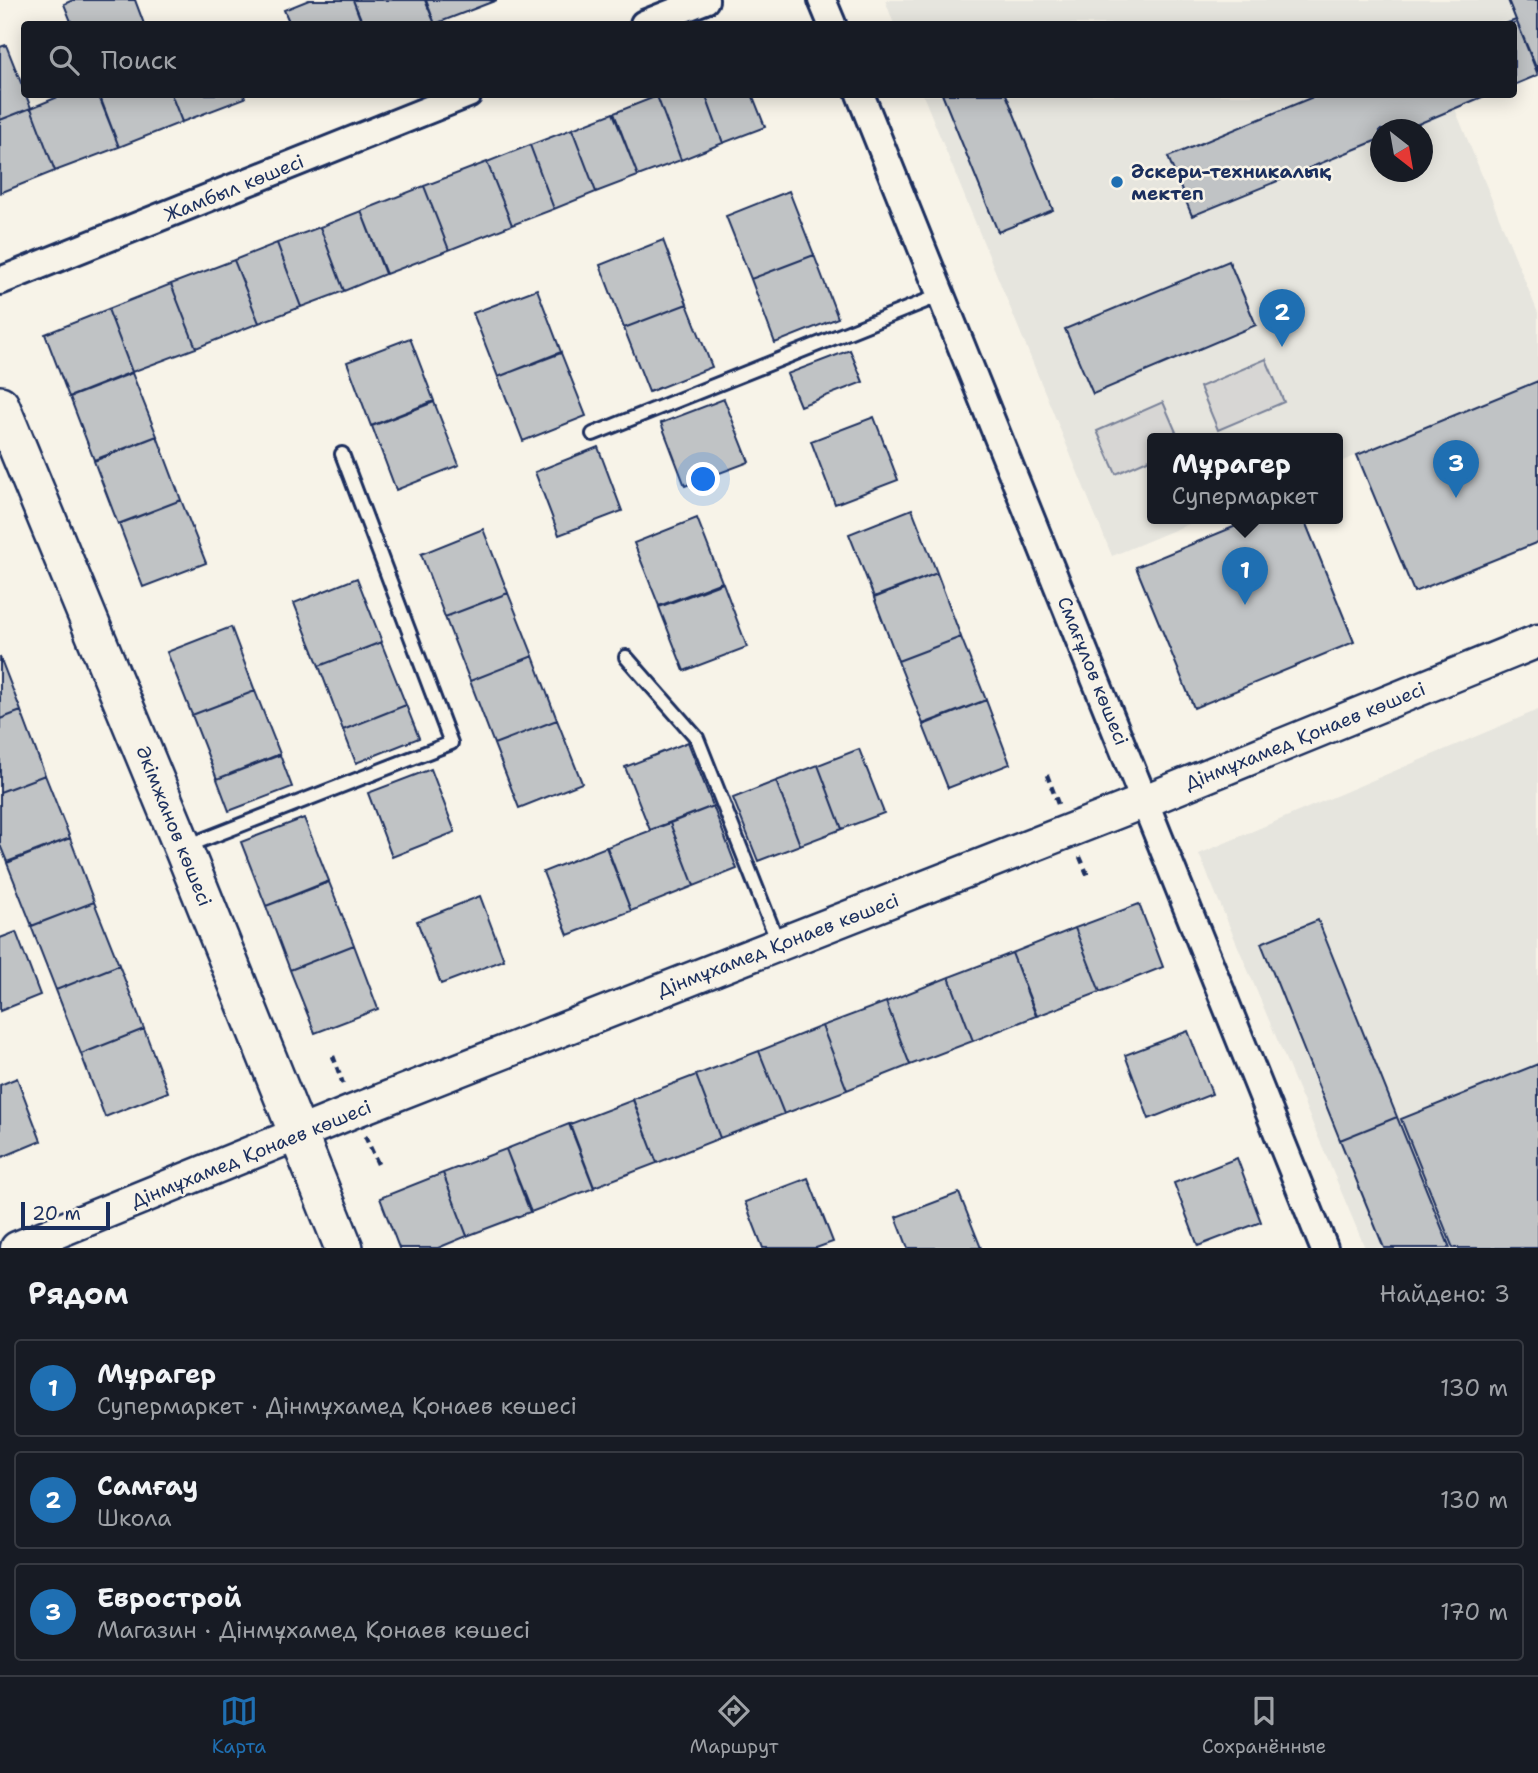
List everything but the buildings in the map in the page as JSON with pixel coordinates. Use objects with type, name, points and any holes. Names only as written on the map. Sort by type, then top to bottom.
[{"type":"main road","name":"Әкімжанов көшесі","points":[[0,405],[344,1248]]},
{"type":"street","points":[[652,21],[705,0]]},
{"type":"street","points":[[822,0],[831,21]]},
{"type":"street","name":"Жамбыл көшесі","points":[[0,281],[458,98]]},
{"type":"street","name":"Смағұлов көшесі","points":[[862,98],[1324,1248]]},
{"type":"street","name":"Дінмұхамед Қонаев көшесі","points":[[17,1248],[1145,801],[1538,641]]},
{"type":"lane","points":[[593,434],[941,295]]},
{"type":"lane","points":[[183,848],[452,743],[342,454]]},
{"type":"lane","points":[[626,657],[697,738],[779,945]]},
{"type":"path","points":[[1047,775],[1060,810]]},
{"type":"path","points":[[1077,853],[1088,876]]},
{"type":"path","points":[[333,1056],[343,1084]]},
{"type":"path","points":[[363,1131],[378,1164]]},
{"type":"shaded area","points":[[885,0],[1538,0],[1538,75],[1517,84],[1517,21],[893,21]]},
{"type":"shaded area","points":[[924,98],[1482,98],[1455,109],[1538,313],[1538,381],[1343,461],[1343,433],[1147,433],[1147,524],[1189,524],[1112,556]]},
{"type":"shaded area","points":[[1266,359],[1284,402],[1218,430],[1200,387]]},
{"type":"shaded area","points":[[1163,402],[1176,433],[1147,433],[1147,460],[1116,474],[1097,431]]},
{"type":"shaded area","points":[[1538,710],[1538,1248],[1365,1248],[1199,854]]},
{"type":"place","name":"Әскери-техникалық мектеп","points":[[1117,182]]},
{"type":"place","name":"Самғау","points":[[1282,347]]},
{"type":"place","name":"Еврострой","points":[[1456,498]]},
{"type":"place","name":"Мұрагер","points":[[1245,605]]}]
